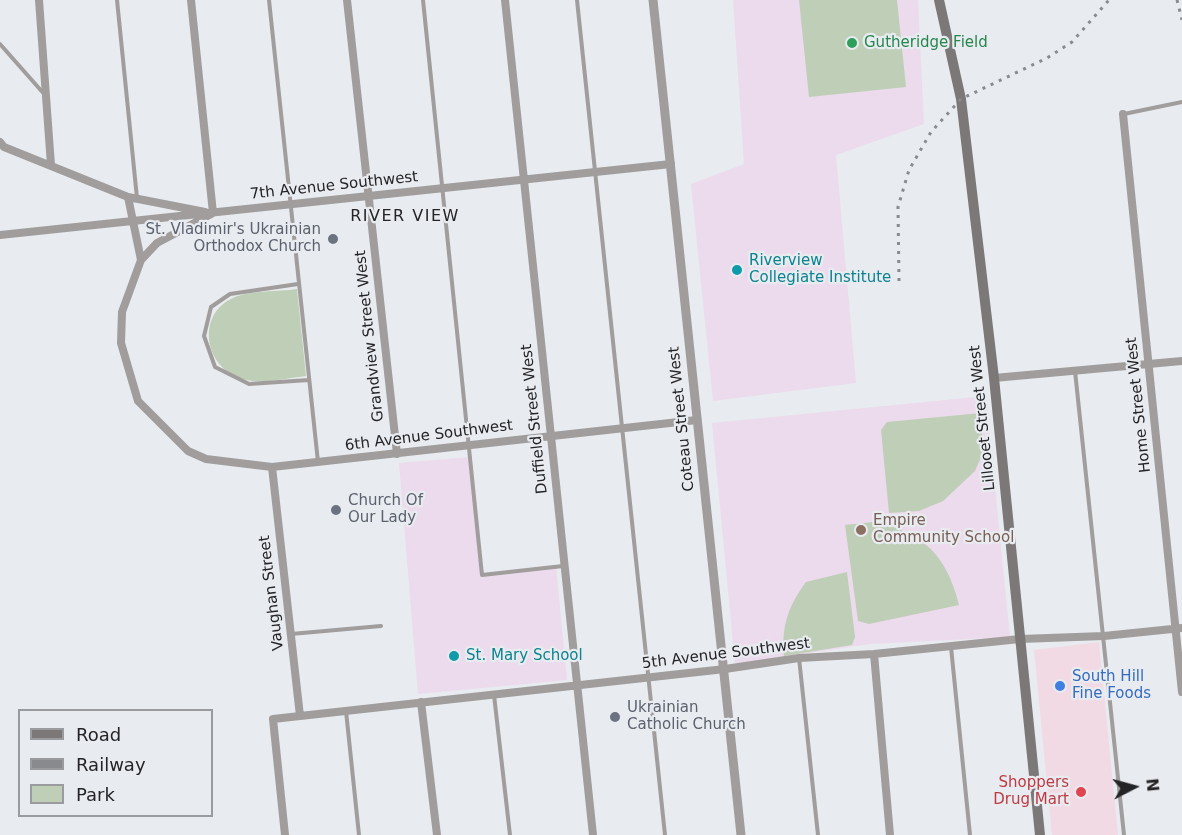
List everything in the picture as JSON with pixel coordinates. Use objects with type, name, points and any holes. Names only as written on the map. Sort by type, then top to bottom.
[{"type":"main road","name":"Lillooet Street West","points":[[939,0],[961,99],[994,378],[1040,835]]},
{"type":"street","points":[[39,0],[51,165]]},
{"type":"street","points":[[191,0],[213,213]]},
{"type":"street","name":"Grandview Street West","points":[[347,0],[397,454]]},
{"type":"street","name":"Duffield Street West","points":[[505,0],[593,835]]},
{"type":"street","name":"Coteau Street West","points":[[653,0],[741,835]]},
{"type":"street","name":"Home Street West","points":[[1123,114],[1148,364],[1179,628],[1182,693]]},
{"type":"street","points":[[0,142],[4,147],[128,197],[213,213]]},
{"type":"street","name":"7th Avenue Southwest","points":[[0,235],[670,164]]},
{"type":"street","points":[[128,197],[141,260]]},
{"type":"street","points":[[141,260],[157,243],[213,213]]},
{"type":"street","name":"6th Avenue Southwest","points":[[141,260],[122,312],[121,343],[138,401],[188,451],[206,459],[272,467],[697,420]]},
{"type":"street","points":[[994,378],[1182,361]]},
{"type":"street","name":"Vaughan Street","points":[[272,467],[300,716]]},
{"type":"street","name":"5th Avenue Southwest","points":[[285,835],[273,719],[725,669],[799,658],[874,654],[1020,639],[1104,636],[1179,628]]},
{"type":"street","points":[[874,654],[890,835]]},
{"type":"street","points":[[421,702],[437,835]]},
{"type":"lane","points":[[117,0],[137,199]]},
{"type":"lane","points":[[269,0],[318,463]]},
{"type":"lane","points":[[423,0],[482,575],[564,566]]},
{"type":"lane","points":[[577,0],[665,835]]},
{"type":"lane","points":[[0,44],[47,97]]},
{"type":"lane","points":[[1123,114],[1182,102]]},
{"type":"lane","points":[[298,284],[230,294],[211,307],[204,336],[215,367],[249,384],[309,380]]},
{"type":"lane","points":[[1075,371],[1124,835]]},
{"type":"lane","points":[[291,634],[381,626]]},
{"type":"lane","points":[[950,646],[970,835]]},
{"type":"lane","points":[[799,658],[818,835]]},
{"type":"lane","points":[[494,695],[510,835]]},
{"type":"lane","points":[[346,710],[359,835]]},
{"type":"shaded area","points":[[733,0],[918,0],[924,124],[836,155],[856,383],[713,401],[691,184],[744,164]]},
{"type":"shaded area","name":"Empire Community School","points":[[986,396],[1010,637],[870,644],[735,664],[712,423]]},
{"type":"shaded area","points":[[470,457],[482,575],[556,566],[567,680],[418,694],[399,463]]},
{"type":"shaded area","points":[[1099,642],[1118,835],[1052,835],[1034,650]]},
{"type":"green space","name":"Gutheridge Field","points":[[799,0],[897,0],[906,87],[809,97]]},
{"type":"green space","points":[[297,289],[306,376],[250,381],[229,373],[213,353],[209,341],[209,328],[213,316],[221,306],[240,295]]},
{"type":"green space","points":[[981,413],[983,452],[975,471],[943,501],[919,511],[889,513],[881,430],[887,422]]},
{"type":"green space","points":[[873,522],[906,532],[930,548],[948,573],[959,605],[869,624],[858,621],[845,525]]},
{"type":"green space","points":[[847,572],[855,637],[852,645],[784,656],[785,625],[795,599],[806,582]]},
{"type":"railway","points":[[899,281],[898,207],[909,170],[931,132],[961,99],[1047,58],[1072,42],[1109,0]]},
{"type":"railway","points":[[1177,0],[1182,20]]},
{"type":"place","name":"Gutheridge Field","points":[[852,43]]},
{"type":"place","name":"St. Vladimir's Ukrainian Orthodox Church","points":[[333,239]]},
{"type":"place","name":"Riverview Collegiate Institute","points":[[737,270]]},
{"type":"place","name":"Church Of Our Lady","points":[[336,510]]},
{"type":"place","name":"Empire Community School","points":[[861,530]]},
{"type":"place","name":"St. Mary School","points":[[454,656]]},
{"type":"place","name":"South Hill Fine Foods","points":[[1060,686]]},
{"type":"place","name":"Ukrainian Catholic Church","points":[[615,717]]},
{"type":"place","name":"Shoppers Drug Mart","points":[[1081,792]]},
{"type":"district","name":"RIVER VIEW","points":[[405,217]]}]
